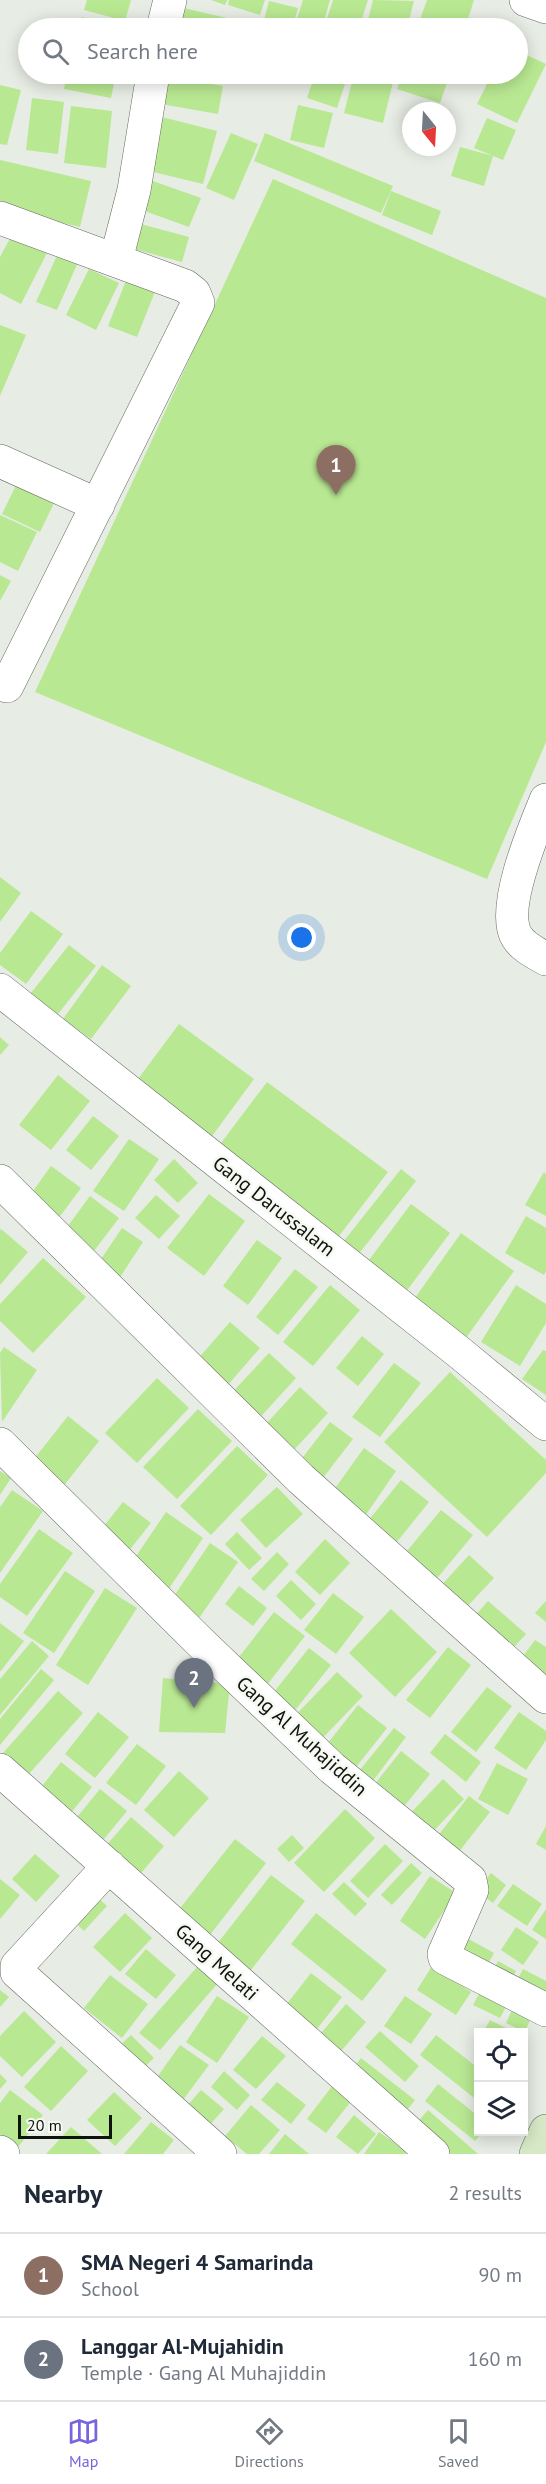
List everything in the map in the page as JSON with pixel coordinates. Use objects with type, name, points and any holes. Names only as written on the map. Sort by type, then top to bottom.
[{"type":"main road","points":[[536,2154],[546,2131]]},
{"type":"street","points":[[166,18],[170,0]]},
{"type":"street","points":[[526,0],[546,7]]},
{"type":"street","points":[[116,260],[134,190],[151,84]]},
{"type":"street","points":[[0,218],[185,286],[194,293],[198,303],[98,505],[2,690]]},
{"type":"street","points":[[0,461],[98,505]]},
{"type":"street","points":[[546,800],[516,883],[512,915],[513,930],[518,939],[546,959]]},
{"type":"street","name":"Gang Darussalam","points":[[0,990],[543,1413]]},
{"type":"street","points":[[0,1181],[301,1479],[546,1697]]},
{"type":"street","name":"Gang Al Muhajiddin","points":[[0,1444],[200,1642],[332,1768],[470,1880],[472,1890],[444,1954],[445,1959],[546,2010]]},
{"type":"street","name":"Gang Melati","points":[[0,1770],[433,2154]]},
{"type":"street","points":[[108,1866],[17,1966],[16,1972],[220,2154]]},
{"type":"building","points":[[87,0],[131,0],[126,18],[114,18],[84,10]]},
{"type":"building","points":[[211,0],[227,0],[225,5]]},
{"type":"building","points":[[229,0],[265,0],[260,15],[228,5]]},
{"type":"building","points":[[303,0],[330,0],[325,18],[297,18]]},
{"type":"building","points":[[333,0],[368,0],[362,18],[327,18]]},
{"type":"building","points":[[373,0],[414,1],[410,18],[368,18]]},
{"type":"building","points":[[427,0],[474,0],[468,18],[421,18]]},
{"type":"building","points":[[269,1],[298,8],[295,18],[265,18]]},
{"type":"building","points":[[175,6],[227,18],[172,18]]},
{"type":"building","points":[[528,56],[546,64],[517,123],[477,104],[487,84],[528,84]]},
{"type":"building","points":[[65,84],[114,84],[111,98],[64,89]]},
{"type":"building","points":[[165,84],[223,86],[218,114],[161,104]]},
{"type":"building","points":[[312,84],[345,84],[337,108],[307,98]]},
{"type":"building","points":[[351,84],[393,84],[383,123],[344,113]]},
{"type":"building","points":[[399,84],[447,84],[440,102],[397,89]]},
{"type":"building","points":[[0,85],[21,90],[7,145],[0,144]]},
{"type":"building","points":[[32,98],[64,102],[58,154],[26,150]]},
{"type":"building","points":[[298,105],[333,113],[324,148],[290,140]]},
{"type":"building","points":[[71,106],[112,111],[106,168],[64,163]]},
{"type":"building","points":[[158,116],[217,131],[203,184],[145,170]]},
{"type":"building","points":[[487,118],[516,130],[503,160],[474,148]]},
{"type":"building","points":[[231,133],[258,144],[234,200],[206,188]]},
{"type":"building","points":[[265,133],[393,186],[381,213],[254,161]]},
{"type":"building","points":[[460,147],[493,156],[484,186],[451,176]]},
{"type":"building","points":[[0,160],[91,181],[80,227],[0,208]]},
{"type":"building","points":[[273,179],[546,298],[546,742],[487,879],[35,692]]},
{"type":"building","points":[[150,180],[201,198],[189,227],[139,209]]},
{"type":"building","points":[[391,191],[441,211],[432,235],[382,215]]},
{"type":"building","points":[[137,223],[189,237],[182,262],[130,248]]},
{"type":"building","points":[[14,231],[49,249],[21,304],[0,293],[0,257]]},
{"type":"building","points":[[59,251],[79,260],[57,310],[36,302]]},
{"type":"building","points":[[89,269],[119,283],[96,330],[66,315]]},
{"type":"building","points":[[129,273],[158,284],[137,337],[108,326]]},
{"type":"building","points":[[0,325],[26,335],[0,396]]},
{"type":"building","points":[[21,475],[59,493],[40,532],[2,514]]},
{"type":"building","points":[[0,515],[37,532],[18,571],[0,562]]},
{"type":"building","points":[[0,575],[11,581],[0,601]]},
{"type":"building","points":[[0,877],[21,893],[0,922]]},
{"type":"building","points":[[31,911],[63,934],[26,984],[0,965],[0,953]]},
{"type":"building","points":[[69,945],[96,966],[54,1019],[27,998]]},
{"type":"building","points":[[102,965],[131,986],[91,1039],[63,1019]]},
{"type":"building","points":[[179,1024],[254,1079],[207,1143],[132,1087]]},
{"type":"building","points":[[0,1037],[9,1045],[0,1055]]},
{"type":"building","points":[[58,1075],[90,1101],[51,1150],[19,1125]]},
{"type":"building","points":[[267,1082],[388,1172],[336,1240],[215,1151]]},
{"type":"building","points":[[93,1116],[119,1136],[91,1170],[66,1150]]},
{"type":"building","points":[[129,1139],[159,1159],[124,1211],[93,1191]]},
{"type":"building","points":[[174,1159],[198,1183],[178,1203],[154,1180]]},
{"type":"building","points":[[51,1166],[81,1188],[55,1223],[25,1202]]},
{"type":"building","points":[[401,1169],[416,1181],[354,1260],[339,1247]]},
{"type":"building","points":[[544,1172],[546,1174],[546,1216],[525,1205]]},
{"type":"building","points":[[209,1194],[245,1221],[204,1276],[167,1248]]},
{"type":"building","points":[[156,1195],[180,1216],[159,1239],[135,1218]]},
{"type":"building","points":[[90,1196],[119,1218],[91,1255],[62,1234]]},
{"type":"building","points":[[411,1204],[450,1233],[399,1301],[360,1272]]},
{"type":"building","points":[[526,1216],[546,1228],[546,1271],[544,1275],[505,1253]]},
{"type":"building","points":[[122,1228],[143,1242],[115,1285],[93,1271]]},
{"type":"building","points":[[0,1230],[28,1252],[0,1285]]},
{"type":"building","points":[[461,1233],[514,1271],[463,1342],[410,1305]]},
{"type":"building","points":[[257,1240],[282,1258],[248,1305],[223,1286]]},
{"type":"building","points":[[43,1258],[86,1297],[33,1353],[0,1321],[0,1304]]},
{"type":"building","points":[[295,1269],[318,1287],[278,1335],[256,1317]]},
{"type":"building","points":[[330,1285],[360,1310],[313,1366],[283,1342]]},
{"type":"building","points":[[516,1285],[546,1304],[546,1323],[520,1366],[481,1342]]},
{"type":"building","points":[[230,1322],[260,1348],[220,1394],[190,1368]]},
{"type":"building","points":[[362,1336],[384,1354],[358,1386],[336,1368]]},
{"type":"building","points":[[4,1347],[37,1370],[2,1422],[0,1353]]},
{"type":"building","points":[[543,1350],[546,1351],[546,1395],[522,1379]]},
{"type":"building","points":[[269,1353],[296,1378],[253,1425],[225,1400]]},
{"type":"building","points":[[394,1363],[421,1383],[380,1437],[352,1417]]},
{"type":"building","points":[[450,1372],[546,1460],[546,1473],[487,1537],[384,1442]]},
{"type":"building","points":[[157,1378],[189,1408],[137,1463],[105,1433]]},
{"type":"building","points":[[300,1387],[328,1413],[293,1451],[265,1425]]},
{"type":"building","points":[[198,1409],[232,1441],[177,1499],[143,1467]]},
{"type":"building","points":[[68,1416],[99,1441],[62,1488],[30,1464]]},
{"type":"building","points":[[330,1422],[353,1439],[316,1487],[293,1470]]},
{"type":"building","points":[[237,1446],[268,1475],[211,1535],[180,1506]]},
{"type":"building","points":[[364,1448],[396,1471],[365,1516],[331,1494]]},
{"type":"building","points":[[0,1471],[11,1478],[0,1495]]},
{"type":"building","points":[[401,1480],[429,1502],[392,1548],[364,1526]]},
{"type":"building","points":[[277,1487],[303,1514],[266,1548],[240,1520]]},
{"type":"building","points":[[12,1490],[43,1511],[0,1573],[0,1507]]},
{"type":"building","points":[[123,1502],[151,1523],[124,1557],[96,1536]]},
{"type":"building","points":[[441,1510],[473,1535],[434,1582],[402,1557]]},
{"type":"building","points":[[166,1512],[203,1538],[166,1593],[128,1568]]},
{"type":"building","points":[[39,1529],[73,1553],[27,1616],[0,1597],[0,1584]]},
{"type":"building","points":[[237,1532],[262,1558],[249,1570],[225,1544]]},
{"type":"building","points":[[325,1539],[350,1563],[320,1595],[295,1572]]},
{"type":"building","points":[[210,1543],[238,1562],[197,1621],[170,1602]]},
{"type":"building","points":[[277,1552],[289,1564],[264,1591],[251,1579]]},
{"type":"building","points":[[469,1555],[494,1578],[462,1612],[437,1590]]},
{"type":"building","points":[[65,1571],[95,1591],[54,1653],[23,1633]]},
{"type":"building","points":[[291,1580],[316,1604],[301,1620],[276,1596]]},
{"type":"building","points":[[239,1586],[267,1608],[253,1626],[225,1604]]},
{"type":"building","points":[[105,1588],[137,1608],[88,1685],[56,1665]]},
{"type":"building","points":[[333,1593],[364,1617],[336,1654],[304,1630]]},
{"type":"building","points":[[488,1601],[526,1634],[504,1658],[467,1625]]},
{"type":"building","points":[[546,1601],[546,1622],[535,1613]]},
{"type":"building","points":[[391,1609],[437,1652],[395,1697],[349,1653]]},
{"type":"building","points":[[274,1612],[305,1636],[263,1690],[232,1666]]},
{"type":"building","points":[[0,1623],[24,1641],[0,1672]]},
{"type":"building","points":[[535,1640],[546,1647],[546,1689],[515,1667]]},
{"type":"building","points":[[32,1641],[49,1656],[0,1715],[0,1679]]},
{"type":"building","points":[[448,1647],[471,1665],[430,1718],[406,1700]]},
{"type":"building","points":[[309,1648],[331,1665],[292,1714],[270,1697]]},
{"type":"building","points":[[41,1669],[54,1680],[0,1745],[0,1719]]},
{"type":"building","points":[[337,1672],[363,1696],[315,1746],[289,1722]]},
{"type":"building","points":[[163,1678],[230,1684],[225,1733],[159,1732]]},
{"type":"building","points":[[487,1687],[512,1706],[476,1752],[451,1732]]},
{"type":"building","points":[[58,1691],[83,1713],[28,1775],[3,1753]]},
{"type":"building","points":[[358,1705],[387,1728],[349,1776],[320,1753]]},
{"type":"building","points":[[98,1712],[129,1737],[95,1778],[65,1754]]},
{"type":"building","points":[[519,1712],[546,1731],[546,1740],[526,1770],[494,1748]]},
{"type":"building","points":[[394,1728],[406,1737],[369,1786],[355,1776]]},
{"type":"building","points":[[445,1734],[481,1762],[466,1782],[430,1753]]},
{"type":"building","points":[[137,1744],[166,1766],[136,1805],[106,1783]]},
{"type":"building","points":[[401,1751],[430,1774],[395,1818],[366,1795]]},
{"type":"building","points":[[61,1762],[92,1787],[65,1820],[35,1795]]},
{"type":"building","points":[[497,1763],[528,1779],[508,1815],[478,1799]]},
{"type":"building","points":[[179,1771],[209,1798],[174,1837],[144,1810]]},
{"type":"building","points":[[443,1779],[464,1799],[424,1841],[403,1821]]},
{"type":"building","points":[[100,1789],[127,1811],[100,1844],[73,1822]]},
{"type":"building","points":[[469,1796],[490,1812],[454,1858],[433,1842]]},
{"type":"building","points":[[345,1809],[375,1838],[324,1892],[294,1863]]},
{"type":"building","points":[[131,1817],[164,1846],[137,1878],[103,1849]]},
{"type":"building","points":[[546,1826],[546,1850],[536,1844]]},
{"type":"building","points":[[292,1835],[304,1848],[289,1862],[277,1849]]},
{"type":"building","points":[[235,1839],[266,1863],[206,1940],[174,1916]]},
{"type":"building","points":[[385,1844],[403,1861],[368,1898],[350,1881]]},
{"type":"building","points":[[35,1854],[60,1876],[36,1902],[12,1879]]},
{"type":"building","points":[[411,1863],[422,1873],[392,1905],[381,1895]]},
{"type":"building","points":[[491,1873],[506,1885],[493,1903],[477,1891]]},
{"type":"building","points":[[271,1875],[305,1901],[247,1975],[213,1949]]},
{"type":"building","points":[[430,1876],[456,1893],[425,1939],[400,1921]]},
{"type":"building","points":[[0,1879],[20,1895],[0,1919]]},
{"type":"building","points":[[344,1882],[367,1904],[355,1916],[332,1894]]},
{"type":"building","points":[[513,1884],[542,1904],[527,1926],[497,1906]]},
{"type":"building","points":[[92,1892],[107,1906],[84,1931],[70,1918]]},
{"type":"building","points":[[546,1909],[546,1939],[532,1930]]},
{"type":"building","points":[[125,1913],[152,1938],[120,1972],[93,1947]]},
{"type":"building","points":[[316,1913],[387,1970],[362,2001],[291,1944]]},
{"type":"building","points":[[516,1927],[539,1942],[523,1965],[501,1950]]},
{"type":"building","points":[[465,1937],[494,1953],[483,1973],[454,1957]]},
{"type":"building","points":[[146,1949],[176,1975],[156,1999],[125,1974]]},
{"type":"building","points":[[498,1961],[516,1971],[507,1987],[490,1977]]},
{"type":"building","points":[[198,1966],[218,1983],[160,2050],[139,2033]]},
{"type":"building","points":[[432,1966],[471,1992],[456,2015],[417,1990]]},
{"type":"building","points":[[523,1969],[546,1981],[546,2003],[514,1986]]},
{"type":"building","points":[[311,1973],[342,1997],[310,2038],[279,2014]]},
{"type":"building","points":[[110,1975],[148,2004],[122,2038],[84,2008]]},
{"type":"building","points":[[0,1990],[9,1997],[0,2007]]},
{"type":"building","points":[[480,1992],[507,2005],[500,2018],[473,2005]]},
{"type":"building","points":[[217,1996],[249,2017],[217,2063],[186,2042]]},
{"type":"building","points":[[405,1996],[432,2014],[411,2044],[384,2026]]},
{"type":"building","points":[[346,2004],[366,2022],[336,2057],[315,2040]]},
{"type":"building","points":[[512,2010],[531,2018],[527,2028],[517,2028],[506,2023]]},
{"type":"building","points":[[24,2011],[56,2042],[22,2077],[0,2056],[0,2036]]},
{"type":"building","points":[[490,2020],[506,2028],[485,2028]]},
{"type":"building","points":[[380,2031],[419,2066],[405,2082],[365,2047]]},
{"type":"building","points":[[131,2035],[154,2058],[138,2073],[116,2049]]},
{"type":"building","points":[[436,2035],[474,2065],[474,2098],[420,2055]]},
{"type":"building","points":[[262,2036],[286,2056],[256,2089],[233,2070]]},
{"type":"building","points":[[180,2045],[209,2065],[177,2108],[150,2087]]},
{"type":"building","points":[[61,2046],[88,2071],[51,2111],[24,2087]]},
{"type":"building","points":[[361,2058],[415,2100],[400,2119],[346,2077]]},
{"type":"building","points":[[224,2071],[250,2095],[237,2110],[211,2087]]},
{"type":"building","points":[[0,2074],[7,2081],[0,2089]]},
{"type":"building","points":[[277,2082],[306,2105],[291,2124],[261,2100]]},
{"type":"building","points":[[438,2084],[474,2113],[474,2136],[479,2136],[475,2141],[425,2101]]},
{"type":"building","points":[[333,2085],[352,2100],[326,2133],[307,2119]]},
{"type":"building","points":[[10,2090],[43,2115],[15,2151],[0,2140],[0,2103]]},
{"type":"building","points":[[201,2090],[224,2109],[207,2128],[185,2108]]},
{"type":"building","points":[[114,2092],[142,2118],[115,2146],[87,2120]]},
{"type":"building","points":[[251,2105],[280,2130],[259,2154],[247,2154],[225,2136]]},
{"type":"building","points":[[428,2110],[478,2154],[434,2154],[409,2132]]},
{"type":"building","points":[[354,2115],[376,2134],[358,2154],[336,2137]]},
{"type":"building","points":[[151,2122],[174,2140],[163,2154],[124,2154]]},
{"type":"building","points":[[71,2127],[102,2154],[46,2154]]},
{"type":"building","points":[[379,2132],[411,2154],[364,2154]]},
{"type":"building","points":[[285,2134],[309,2154],[269,2154]]},
{"type":"place","name":"SMA Negeri 4 Samarinda","points":[[336,495]]},
{"type":"place","name":"Langgar Al-Mujahidin","points":[[194,1708]]}]
